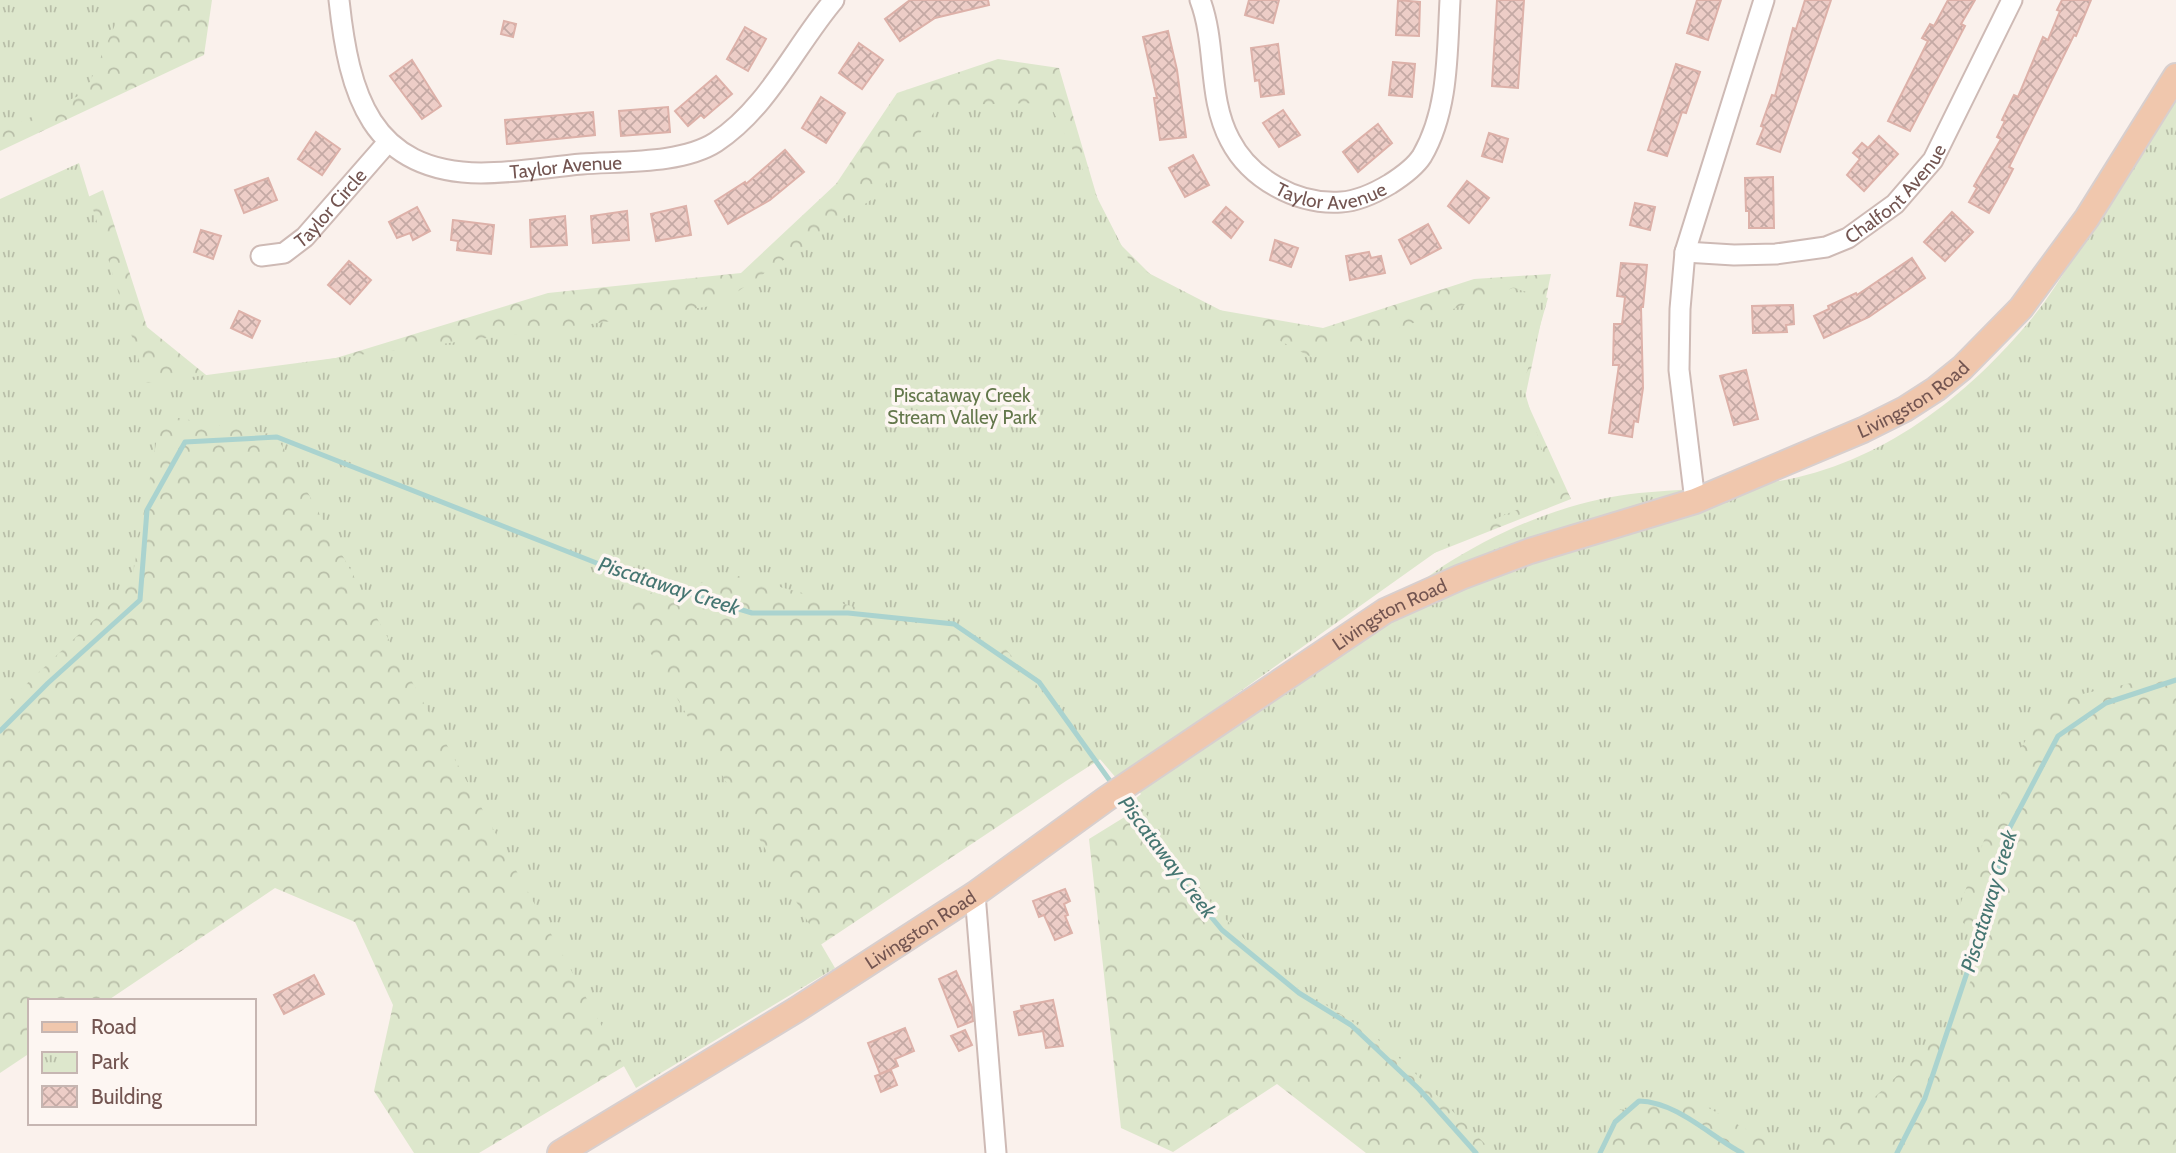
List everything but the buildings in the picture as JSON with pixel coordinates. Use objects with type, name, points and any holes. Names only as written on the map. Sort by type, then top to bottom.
[{"type":"main road","name":"Livingston Road","points":[[560,1153],[796,1010],[975,894],[1106,799],[1385,611],[1461,577],[1530,551],[1695,501],[1863,430],[1905,409],[1936,389],[1962,368],[2021,308],[2053,267],[2176,76]]},
{"type":"street","name":"Taylor Avenue","points":[[339,0],[349,65],[358,94],[369,117],[388,142],[418,163],[482,173],[643,160],[696,152],[719,140],[749,113],[834,0]]},
{"type":"street","name":"Taylor Avenue","points":[[1200,0],[1211,44],[1222,121],[1236,149],[1263,179],[1277,187],[1306,197],[1340,202],[1364,198],[1378,191],[1402,176],[1421,159],[1429,142],[1442,97],[1450,0]]},
{"type":"street","points":[[1695,501],[1679,370],[1680,309],[1685,253],[1764,0]]},
{"type":"street","name":"Chalfont Avenue","points":[[1685,253],[1776,254],[1826,247],[1847,238],[1895,204],[1933,160],[2012,0]]},
{"type":"street","name":"Taylor Circle","points":[[261,256],[284,253],[305,237],[388,142]]},
{"type":"street","points":[[975,894],[996,1153]]},
{"type":"green space","points":[[0,0],[212,0],[204,55],[0,151]]},
{"type":"green space","points":[[0,0],[126,0],[85,93],[0,131]]},
{"type":"green space","name":"Piscataway Creek Stream Valley Park","points":[[998,59],[1059,68],[1107,231],[1179,303],[1323,328],[1474,279],[1551,274],[1525,398],[1571,499],[1404,565],[1066,781],[768,980],[479,1153],[414,1153],[374,1091],[393,1005],[355,922],[275,888],[110,999],[28,999],[28,1054],[0,1073],[0,238],[103,190],[147,327],[211,379],[336,358],[548,293],[741,273],[836,184],[897,93]]},
{"type":"green space","points":[[2176,89],[2176,673],[2051,701],[2015,757],[1957,913],[1984,955],[1946,1029],[1876,1096],[1802,1153],[1788,1153],[1691,1098],[1620,1110],[1597,1145],[1587,1153],[1500,1153],[1485,1144],[1406,1064],[1369,1032],[1280,976],[1215,908],[1135,799],[1141,794],[1136,787],[1443,566],[1513,528],[1587,502],[1613,497],[1766,483],[1806,475],[1844,463],[1914,426],[1978,376],[2033,317],[2066,270]]},
{"type":"green space","name":"Piscataway Creek Stream Valley Park","points":[[1049,103],[1131,264],[1313,358],[1513,288],[1548,298],[1523,386],[1555,494],[1478,526],[1443,547],[1117,779],[1003,646],[738,576],[619,599],[835,968],[636,1088],[276,435],[161,415],[131,585],[0,709],[0,199],[79,163],[146,383],[718,305],[878,195],[939,105]]},
{"type":"green space","points":[[2176,182],[2176,1153],[1366,1153],[1277,1084],[1173,1152],[1121,1128],[1089,839],[1225,755],[1902,459]]},
{"type":"waterway","name":"Piscataway Creek","points":[[0,731],[48,683],[140,600],[147,510],[185,442],[277,437],[627,575],[752,613],[848,613],[954,624],[1039,682],[1113,785]]},
{"type":"waterway","name":"Piscataway Creek","points":[[1897,1153],[1925,1098],[1983,925],[2009,829],[2058,736],[2106,703],[2176,680]]},
{"type":"waterway","name":"Piscataway Creek","points":[[1120,796],[1169,866],[1222,930],[1299,993],[1351,1025],[1419,1089],[1476,1153]]},
{"type":"waterway","name":"Piscataway Creek","points":[[1600,1153],[1615,1122],[1639,1101],[1667,1107],[1680,1113],[1742,1153]]}]
